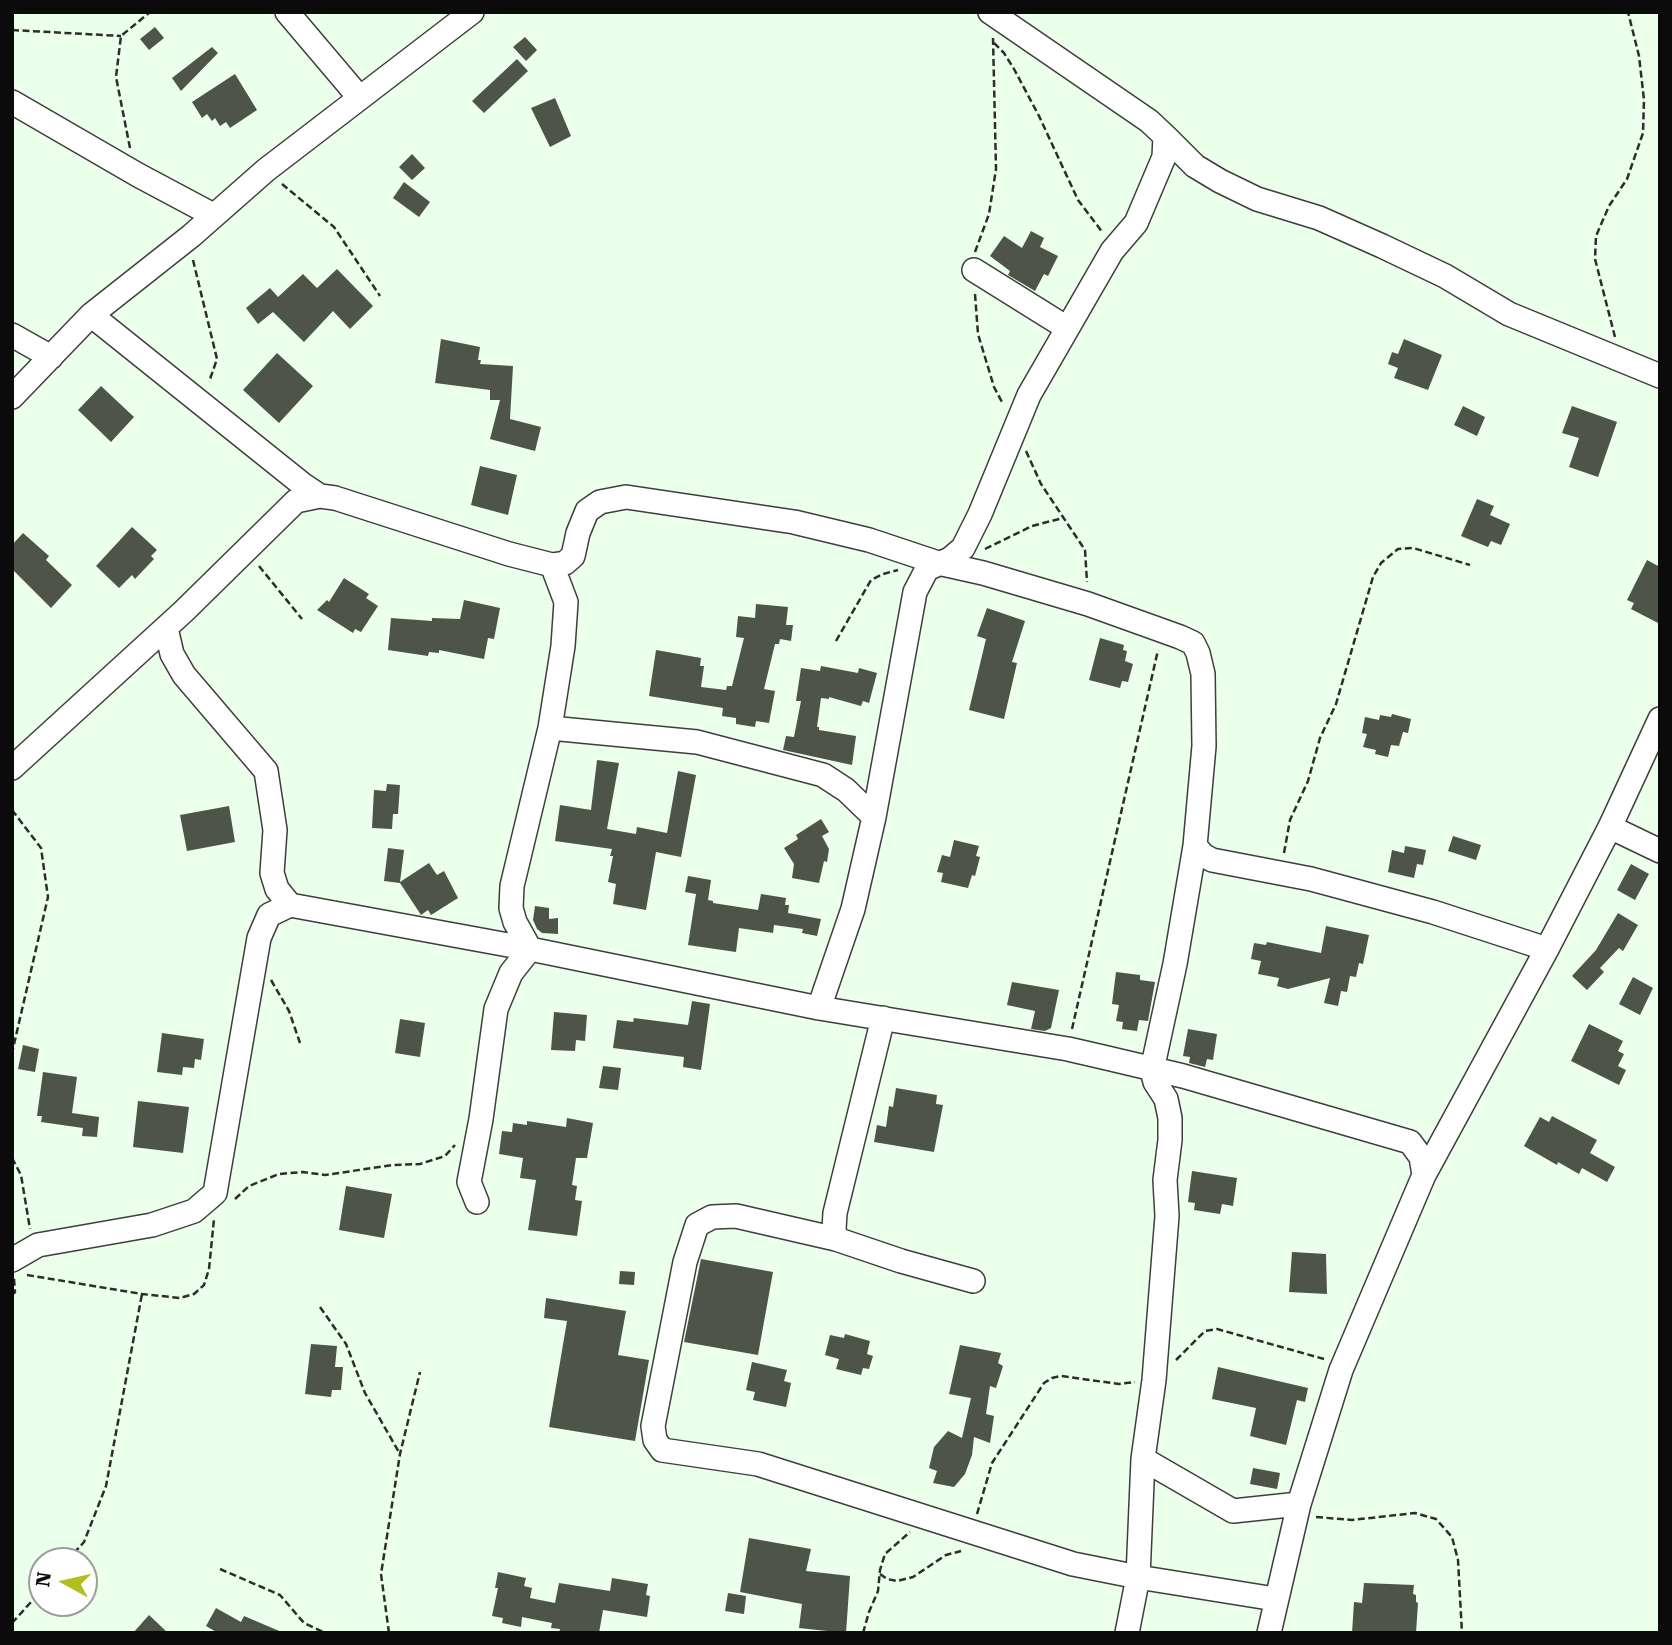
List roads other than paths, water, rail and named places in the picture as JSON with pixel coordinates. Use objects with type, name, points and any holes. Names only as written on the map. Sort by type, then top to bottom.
[{"type":"street","points":[[287,12],[359,97]]},
{"type":"street","points":[[12,397],[91,315],[191,236],[266,170],[472,12]]},
{"type":"street","points":[[990,12],[1149,121],[1195,166],[1220,181],[1258,199],[1319,218],[1445,276],[1509,314],[1660,376]]},
{"type":"street","points":[[12,102],[213,215]]},
{"type":"street","points":[[932,561],[950,559],[963,548],[980,514],[1029,395],[1112,251],[1136,223],[1164,157],[1165,136]]},
{"type":"street","points":[[974,270],[1067,328]]},
{"type":"street","points":[[91,315],[320,496]]},
{"type":"street","points":[[12,335],[51,357]]},
{"type":"street","points":[[288,509],[292,476]]},
{"type":"street","points":[[12,768],[166,628],[288,509],[296,502],[320,496],[335,498],[509,554],[552,565],[565,563],[573,556],[587,511],[600,502],[626,497],[794,522],[869,540],[932,561],[1075,600],[1193,643],[1203,674],[1204,746],[1195,846],[1175,964],[1152,1070],[1155,1082],[1166,1099],[1170,1140],[1165,1180],[1167,1216],[1154,1380],[1143,1459],[1138,1577],[1127,1633]]},
{"type":"street","points":[[819,1008],[853,909],[874,817],[910,611],[921,577],[932,561]]},
{"type":"street","points":[[530,949],[515,922],[511,908],[512,887],[550,728],[563,646],[566,602],[552,565]]},
{"type":"street","points":[[166,628],[172,654],[184,675],[266,771],[275,830],[272,873],[276,889],[290,905]]},
{"type":"street","points":[[132,659],[178,664]]},
{"type":"street","points":[[1269,1633],[1298,1509],[1342,1370],[1424,1175],[1547,949],[1610,827],[1660,719]]},
{"type":"street","points":[[550,728],[697,741],[824,775],[846,790],[874,817]]},
{"type":"street","points":[[1610,827],[1660,851]]},
{"type":"street","points":[[1195,846],[1212,860],[1311,879],[1433,912],[1547,949]]},
{"type":"street","points":[[19,1268],[38,1245],[152,1225],[194,1211],[223,1197],[259,939],[270,915],[290,905],[530,949],[819,1008],[1068,1049],[1183,1076],[1410,1142],[1421,1157],[1424,1175]]},
{"type":"street","points":[[477,1202],[468,1182],[481,1119],[496,1009],[511,973],[530,949]]},
{"type":"street","points":[[836,1239],[835,1213],[883,1018]]},
{"type":"street","points":[[1166,1099],[1183,1076]]},
{"type":"street","points":[[973,1281],[836,1239],[736,1216],[712,1217],[697,1225],[685,1262],[653,1426],[655,1440],[662,1450],[758,1464],[1073,1564],[1275,1599]]},
{"type":"street","points":[[1143,1459],[1233,1511],[1298,1509]]}]
